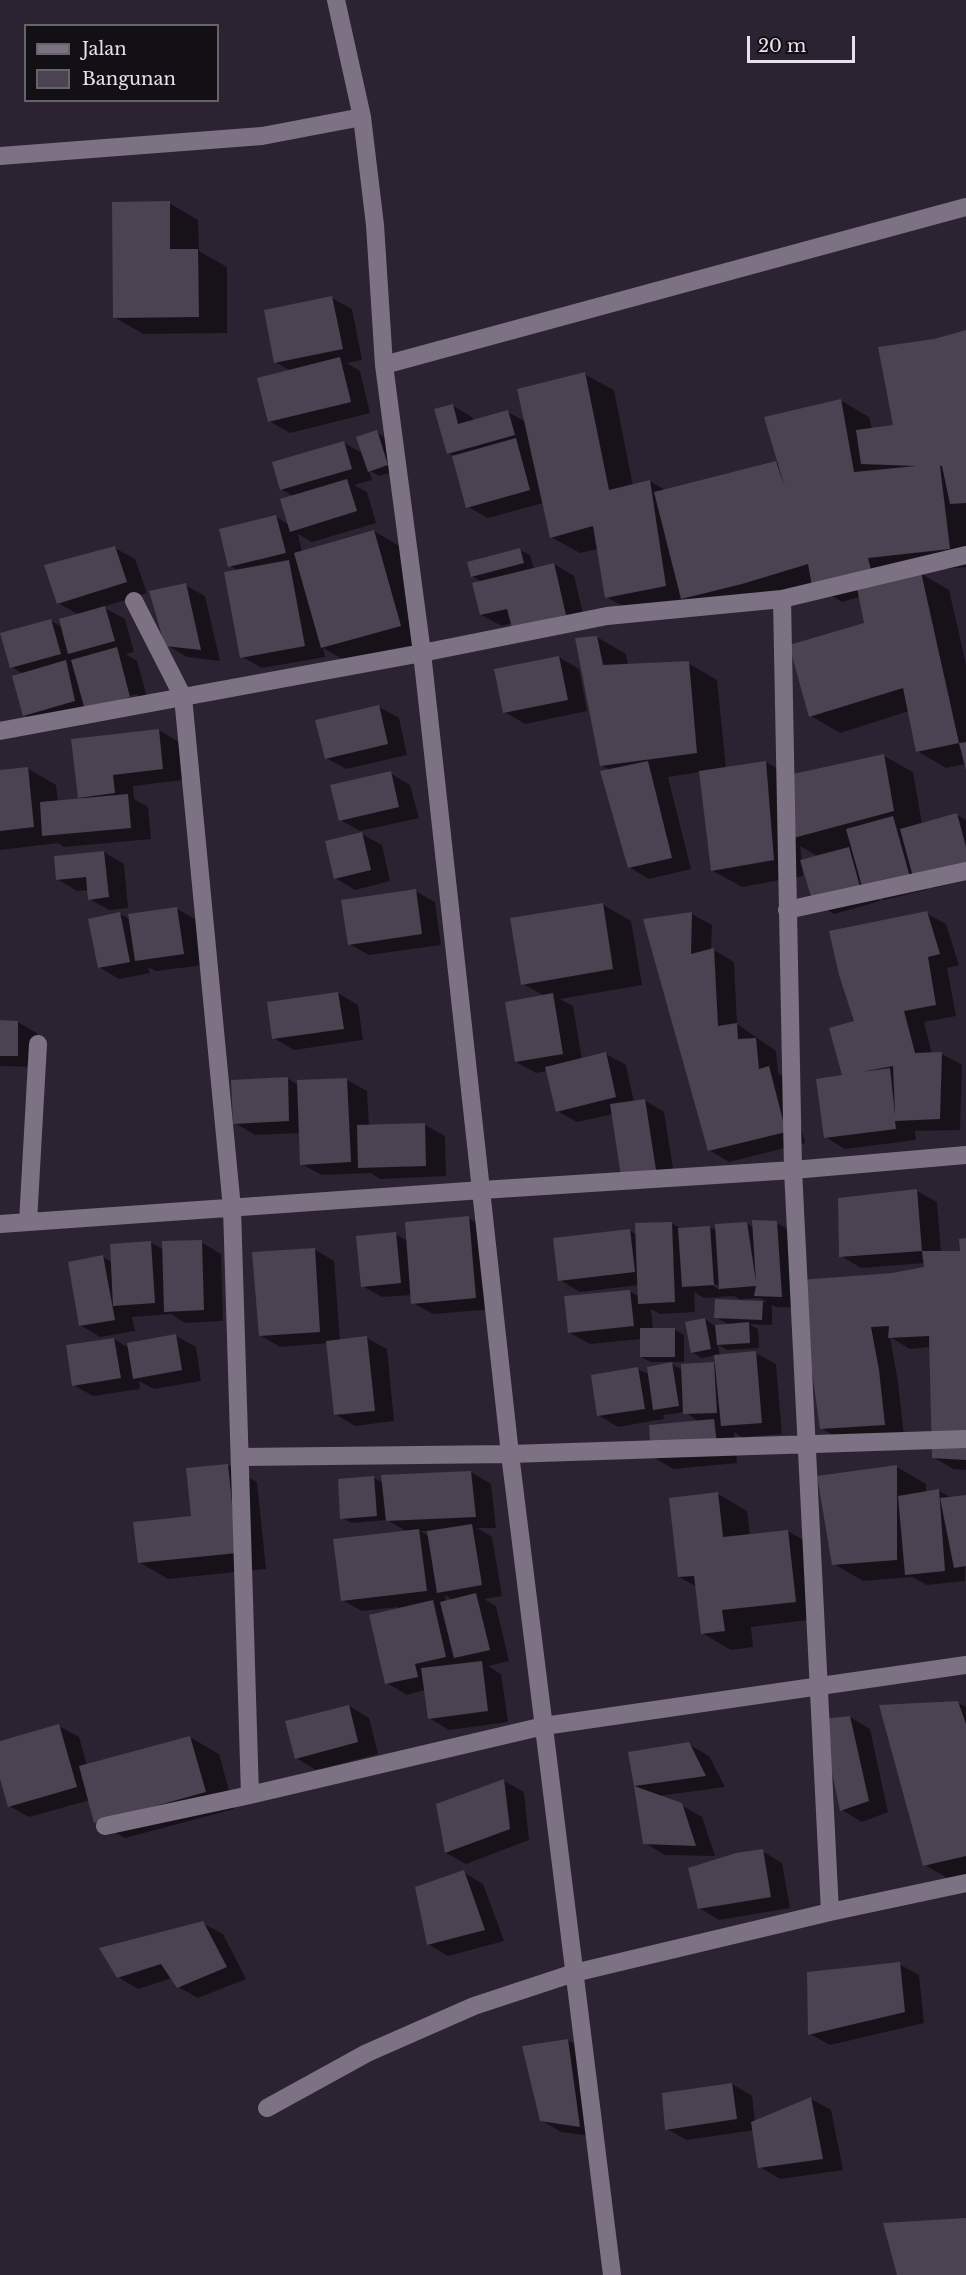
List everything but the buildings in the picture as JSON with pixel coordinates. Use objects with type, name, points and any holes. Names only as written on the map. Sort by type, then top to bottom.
[{"type":"street","points":[[336,0],[362,117],[375,225],[384,365],[422,653],[510,1454],[612,2275]]},
{"type":"street","points":[[0,156],[262,136],[362,117]]},
{"type":"street","points":[[384,365],[966,207]]},
{"type":"street","points":[[0,731],[422,653],[607,616],[782,599],[966,555]]},
{"type":"street","points":[[782,599],[793,1170],[830,1912]]},
{"type":"street","points":[[134,601],[183,697],[232,1208],[250,1795]]},
{"type":"street","points":[[788,909],[966,871]]},
{"type":"street","points":[[28,1222],[38,1044]]},
{"type":"street","points":[[0,1224],[793,1170],[966,1155]]},
{"type":"street","points":[[240,1457],[510,1454],[966,1439]]},
{"type":"street","points":[[105,1826],[250,1795],[544,1726],[966,1665]]},
{"type":"street","points":[[267,2108],[367,2053],[474,2006],[574,1973],[830,1912],[966,1883]]}]
